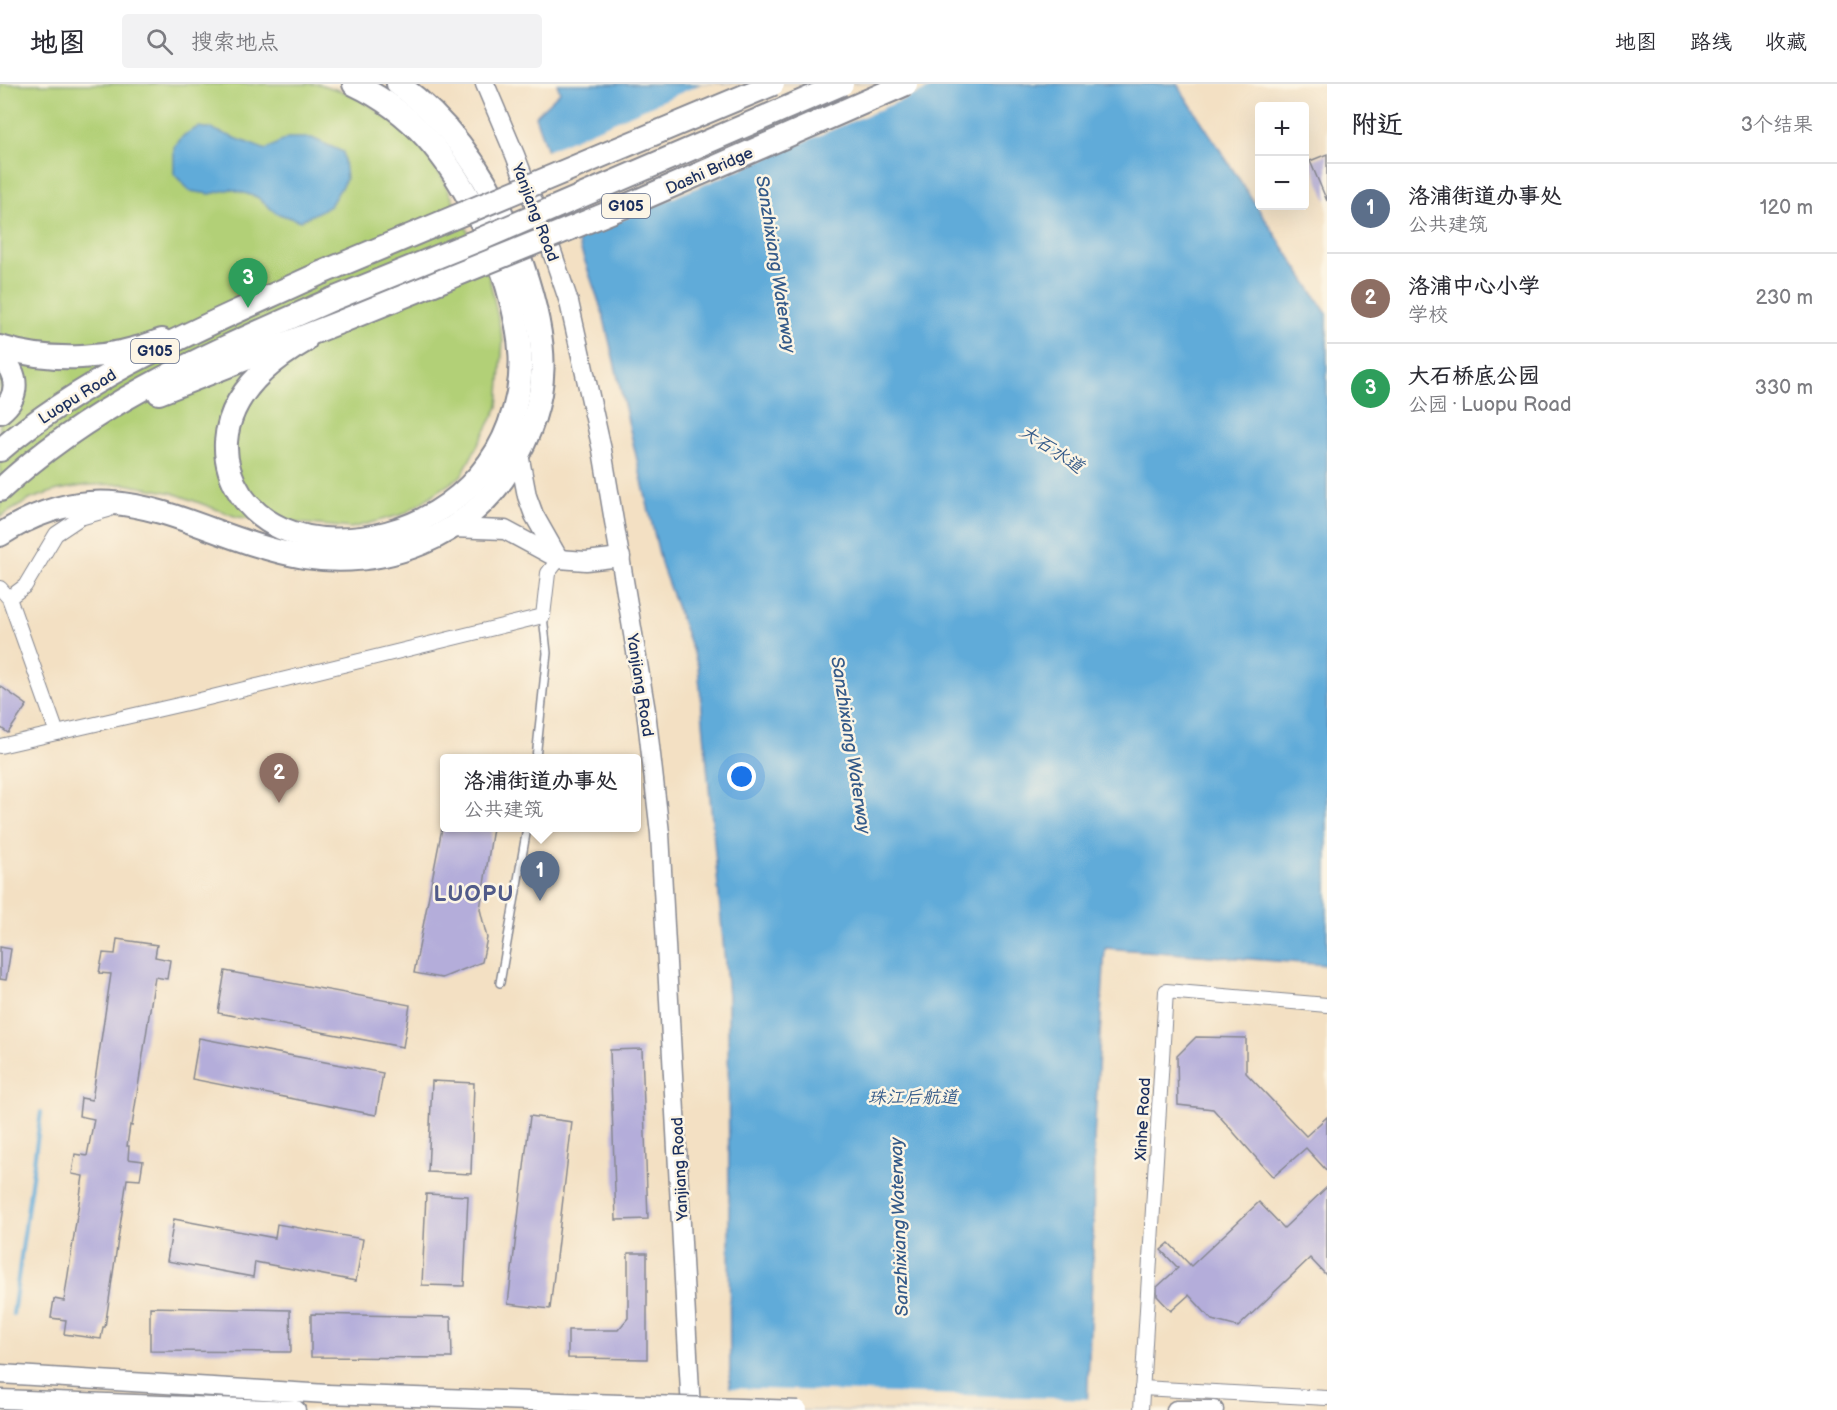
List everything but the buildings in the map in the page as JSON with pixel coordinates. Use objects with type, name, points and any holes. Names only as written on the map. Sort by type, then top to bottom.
[{"type":"main road","points":[[343,321],[292,349],[254,380],[243,393],[235,408],[226,438],[226,459],[231,477],[253,508],[280,527],[326,539],[363,538],[390,532],[424,519],[455,498],[482,472],[503,439],[515,405],[521,374],[520,342],[506,281],[491,243],[458,180],[442,155],[422,131],[399,111],[354,84]]},
{"type":"main road","name":"G105","points":[[321,273],[772,84]]},
{"type":"main road","name":"Dashi Bridge","points":[[333,299],[481,239],[842,84]]},
{"type":"main road","name":"Dashi Bridge","points":[[343,321],[628,205],[906,84]]},
{"type":"main road","points":[[0,535],[36,515],[64,506],[98,502],[139,506],[171,514],[275,550],[333,560],[362,559],[391,554],[419,544],[451,528],[480,507],[508,472],[519,453],[538,407],[544,368],[541,341],[527,279],[500,212],[475,166],[447,128],[408,87]]},
{"type":"main road","points":[[0,347],[32,355],[59,357],[99,356],[139,348],[178,334],[321,273]]},
{"type":"main road","name":"Luopu Road","points":[[0,450],[65,402],[126,366],[174,341],[321,273]]},
{"type":"main road","name":"Luopu Road","points":[[0,490],[39,457],[124,400],[185,366],[333,299]]},
{"type":"main road","name":"Luopu Road","points":[[81,427],[166,390],[343,321]]},
{"type":"main road","points":[[0,357],[12,371],[15,387],[10,402],[0,412]]},
{"type":"street","name":"Yanjiang Road","points":[[485,84],[549,243],[569,302],[602,450],[646,711],[660,833],[691,1410]]},
{"type":"street","points":[[519,453],[527,496],[534,515],[559,559]]},
{"type":"street","points":[[57,733],[4,593],[25,586],[56,534],[80,518],[109,510],[139,506]]},
{"type":"street","points":[[451,528],[505,530],[559,559],[586,561],[621,557]]},
{"type":"street","points":[[0,746],[200,700],[543,616],[548,573],[559,559]]},
{"type":"street","name":"Xinhe Road","points":[[1141,1410],[1166,991],[1327,1005]]},
{"type":"street","points":[[0,1374],[327,1394],[798,1410]]},
{"type":"street","points":[[1142,1388],[1327,1398]]},
{"type":"street","points":[[0,1399],[296,1410]]},
{"type":"street","points":[[1176,1410],[1214,1410]]},
{"type":"lane","points":[[537,754],[547,653],[543,616]]},
{"type":"lane","points":[[500,983],[526,832]]},
{"type":"green space","points":[[0,84],[319,84],[345,92],[368,104],[413,137],[442,177],[489,276],[503,341],[498,407],[461,476],[404,514],[351,528],[237,517],[173,493],[125,484],[88,485],[58,490],[31,499],[0,517]]},
{"type":"water","points":[[557,84],[1177,84],[1255,204],[1255,210],[1259,210],[1327,314],[1327,965],[1105,948],[1094,1139],[1093,1248],[1087,1410],[730,1410],[728,996],[698,666],[662,567],[603,314],[535,116],[560,92]]},
{"type":"water","points":[[198,127],[212,129],[266,150],[287,138],[312,138],[343,152],[346,179],[330,206],[300,221],[276,213],[257,197],[231,189],[210,194],[190,191],[174,174],[174,147],[184,135]]},
{"type":"pier","points":[[701,84],[940,84],[574,240],[544,152]]},
{"type":"pier","points":[[727,1388],[1091,1399],[1090,1410],[727,1410]]},
{"type":"waterway","points":[[13,1314],[41,1112]]},
{"type":"place","name":"大石桥底公园","points":[[248,308]]},
{"type":"place","name":"洛浦中心小学","points":[[279,803]]},
{"type":"place","name":"洛浦街道办事处","points":[[540,901]]},
{"type":"district","name":"LUOPU","points":[[474,893]]},
{"type":"water label","name":"Sanzhixiang Waterway","points":[[776,264]]},
{"type":"water label","name":"大石水道","points":[[1052,449]]},
{"type":"water label","name":"Sanzhixiang Waterway","points":[[851,745]]},
{"type":"water label","name":"珠江后航道","points":[[913,1097]]},
{"type":"water label","name":"Sanzhixiang Waterway","points":[[899,1227]]}]
